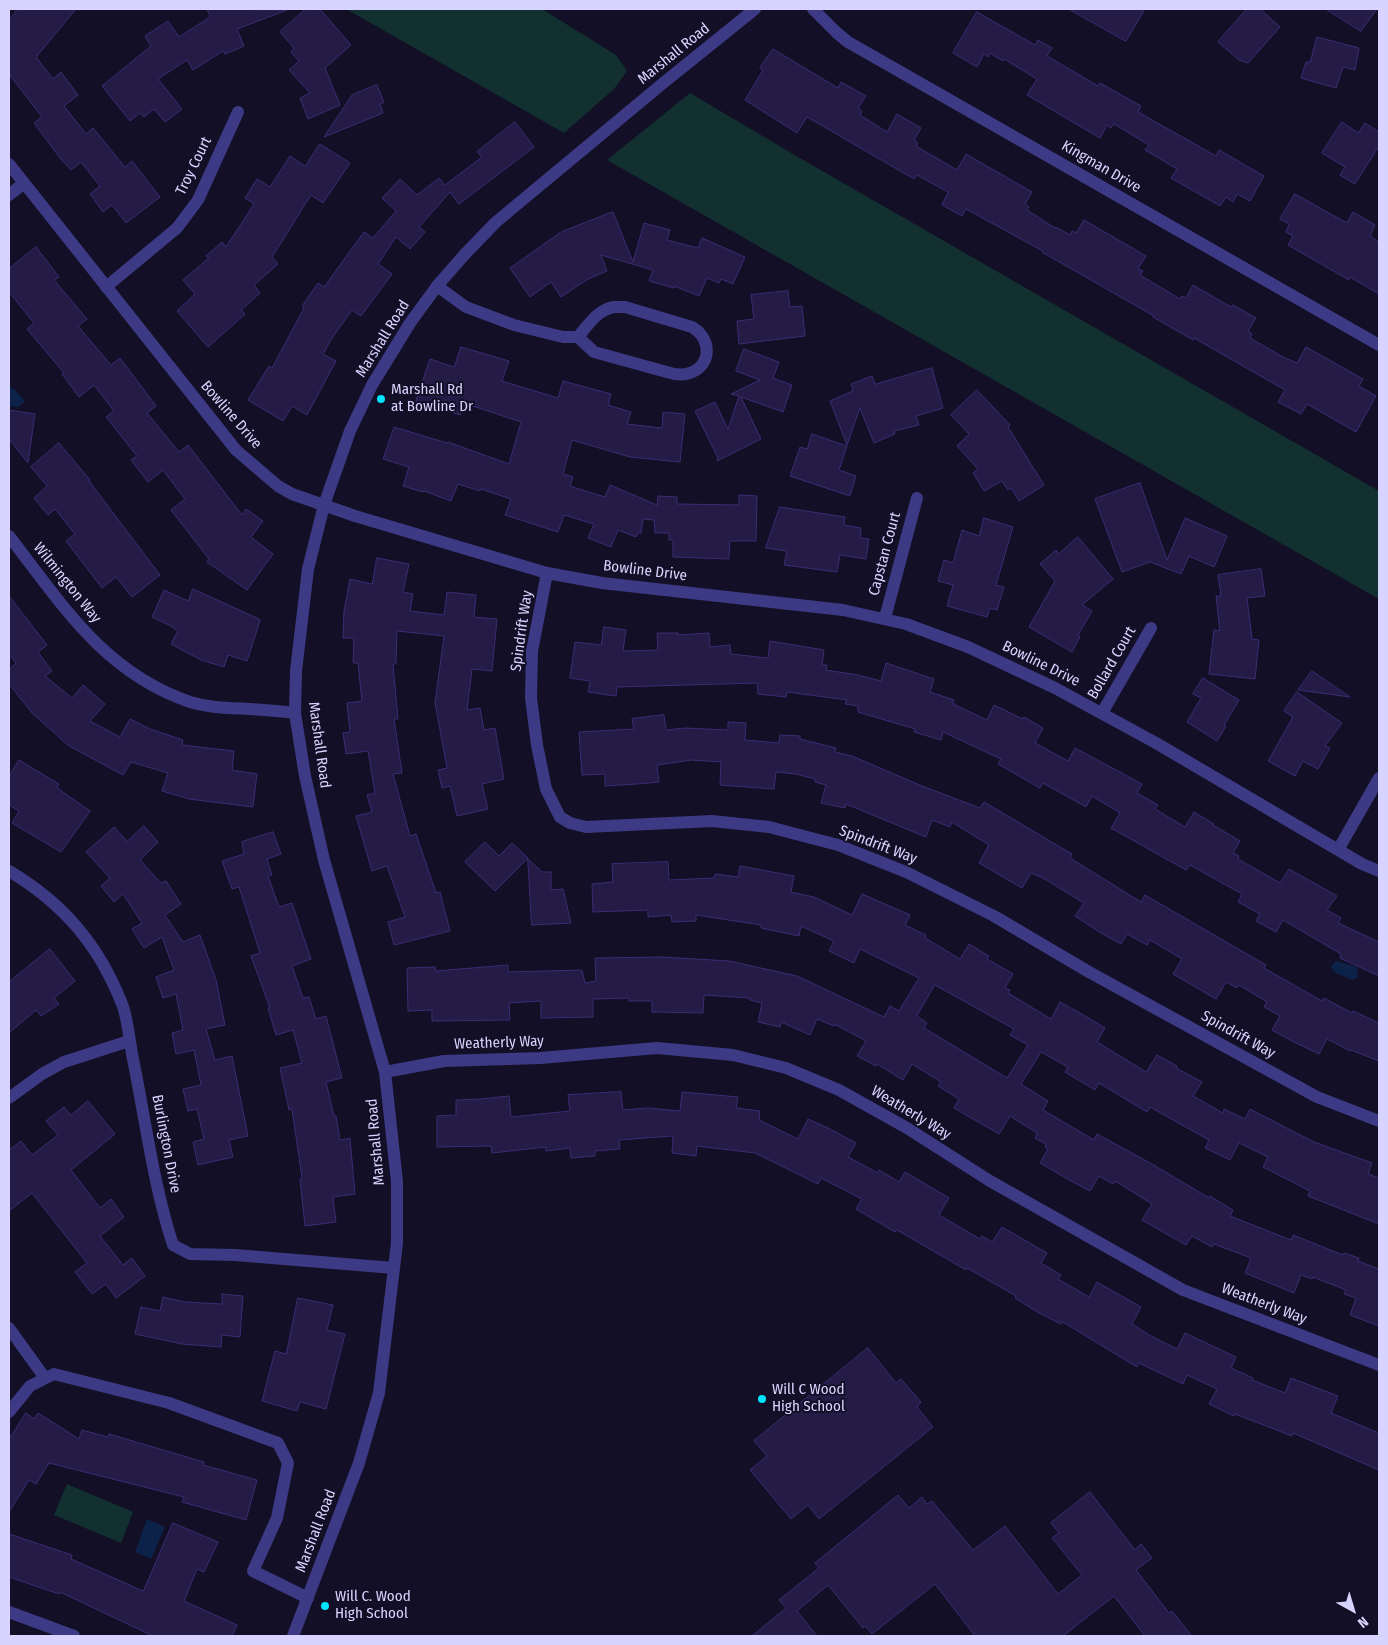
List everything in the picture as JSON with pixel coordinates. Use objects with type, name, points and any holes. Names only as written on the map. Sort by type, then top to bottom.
[{"type":"street","name":"Marshall Road","points":[[293,1636],[359,1463],[379,1393],[397,1243],[397,1182],[386,1072],[324,860],[305,776],[295,712],[296,671],[308,569],[324,505],[350,431],[372,385],[410,323],[437,286],[496,222],[755,9]]},
{"type":"street","name":"Kingman Drive","points":[[814,9],[848,42],[1379,345]]},
{"type":"street","name":"Troy Court","points":[[106,287],[177,228],[198,200],[238,112]]},
{"type":"street","name":"Bowline Drive","points":[[9,164],[236,450],[278,486],[292,494],[547,573],[602,583],[843,610],[906,624],[968,648],[1055,688],[1156,743],[1362,864],[1379,871]]},
{"type":"street","points":[[9,195],[24,183]]},
{"type":"street","points":[[437,286],[466,307],[514,325],[563,337],[578,337],[594,352],[674,374],[686,374],[694,371],[707,356],[704,338],[692,327],[626,307],[604,309],[596,315],[578,337]]},
{"type":"street","name":"Capstan Court","points":[[885,618],[917,498]]},
{"type":"street","name":"Wilmington Way","points":[[9,536],[73,620],[113,660],[146,682],[190,702],[220,708],[295,712]]},
{"type":"street","name":"Spindrift Way","points":[[547,573],[532,651],[530,698],[546,789],[560,817],[570,824],[586,827],[712,821],[769,828],[838,845],[906,872],[994,916],[1088,972],[1317,1097],[1379,1121]]},
{"type":"street","name":"Bollard Court","points":[[1102,713],[1151,628]]},
{"type":"street","points":[[1338,850],[1379,778]]},
{"type":"street","name":"Burlington Drive","points":[[9,871],[59,907],[85,935],[103,963],[123,1006],[158,1187],[173,1245],[190,1254],[235,1255],[394,1268]]},
{"type":"street","points":[[9,1098],[42,1074],[64,1062],[129,1041]]},
{"type":"street","name":"Weatherly Way","points":[[386,1072],[444,1061],[540,1058],[657,1048],[733,1055],[786,1068],[839,1090],[907,1128],[990,1181],[1183,1290],[1379,1365]]},
{"type":"street","points":[[9,1328],[45,1378]]},
{"type":"street","points":[[9,1412],[30,1386],[54,1374],[169,1403],[278,1443],[288,1463],[277,1518],[253,1570],[308,1598]]},
{"type":"street","points":[[9,1612],[74,1636]]},
{"type":"green space","points":[[346,9],[542,9],[616,55],[627,71],[614,89],[564,133]]},
{"type":"green space","points":[[690,93],[1379,491],[1379,599],[607,160]]},
{"type":"green space","points":[[67,1484],[133,1512],[121,1543],[54,1515]]},
{"type":"water","points":[[9,386],[25,401],[18,407],[9,406]]},
{"type":"water","points":[[1336,961],[1357,967],[1358,977],[1352,980],[1334,972],[1331,966]]},
{"type":"water","points":[[147,1519],[165,1527],[151,1559],[135,1552]]},
{"type":"building","points":[[18,9],[76,9],[36,57],[53,79],[61,72],[78,95],[64,106],[86,134],[93,128],[125,167],[132,161],[160,197],[126,223],[112,205],[103,212],[90,194],[100,186],[81,162],[71,170],[60,158],[34,123],[42,117],[9,74],[9,20]]},
{"type":"building","points":[[207,9],[287,10],[237,29],[244,46],[225,54],[223,51],[193,70],[187,60],[158,79],[182,109],[165,122],[154,109],[144,117],[140,113],[130,121],[102,86],[151,46],[145,36],[168,21],[179,37],[210,17]]},
{"type":"building","points":[[306,9],[320,9],[351,45],[325,68],[340,105],[308,119],[300,98],[310,93],[289,70],[299,61],[291,52],[294,48],[280,32]]},
{"type":"building","points":[[1069,9],[1145,9],[1126,41]]},
{"type":"building","points":[[1247,9],[1260,9],[1280,27],[1248,63],[1239,60],[1218,42]]},
{"type":"building","points":[[1326,9],[1377,9],[1361,31]]},
{"type":"building","points":[[977,12],[1035,45],[1038,40],[1052,48],[1047,56],[1098,86],[1100,83],[1141,106],[1138,112],[1216,156],[1219,150],[1264,176],[1250,201],[1237,194],[1233,202],[1226,197],[1220,206],[1171,178],[1177,169],[1145,150],[1149,145],[1114,124],[1111,128],[1107,125],[1100,138],[1027,95],[1037,79],[1004,59],[1003,61],[990,53],[988,57],[984,54],[977,67],[953,53]]},
{"type":"building","points":[[1317,37],[1359,48],[1355,70],[1343,67],[1336,88],[1301,78],[1306,62],[1310,62]]},
{"type":"building","points":[[773,49],[838,88],[841,82],[866,96],[858,108],[862,111],[860,115],[887,132],[897,114],[921,128],[914,140],[918,143],[916,146],[957,170],[966,154],[1032,192],[1025,204],[1029,207],[1027,210],[1055,228],[1070,235],[1072,231],[1076,233],[1084,220],[1146,256],[1138,269],[1143,271],[1140,275],[1180,299],[1182,296],[1186,298],[1193,285],[1231,307],[1233,305],[1256,318],[1248,331],[1252,334],[1250,338],[1283,357],[1297,363],[1306,347],[1363,379],[1359,386],[1376,396],[1356,432],[1307,404],[1301,414],[1278,402],[1285,390],[1194,338],[1193,340],[1043,251],[966,209],[962,216],[942,205],[948,192],[917,175],[914,179],[807,117],[797,133],[745,100],[763,70],[760,68]]},
{"type":"building","points":[[377,85],[384,102],[380,104],[383,113],[324,137],[352,95]]},
{"type":"building","points":[[515,122],[534,147],[459,204],[450,192],[419,227],[425,232],[410,249],[396,237],[378,264],[392,274],[361,316],[352,310],[323,354],[336,361],[307,415],[292,406],[283,421],[248,400],[269,366],[272,368],[304,308],[302,306],[318,283],[324,287],[364,232],[373,238],[396,211],[382,198],[400,179],[417,195],[439,178],[445,185],[482,157],[477,152]]},
{"type":"building","points":[[1342,122],[1358,133],[1365,123],[1379,132],[1379,146],[1355,184],[1340,175],[1345,167],[1322,153]]},
{"type":"building","points":[[320,144],[350,163],[323,203],[311,195],[272,257],[278,264],[254,285],[260,293],[241,310],[245,314],[208,347],[177,311],[195,294],[183,280],[209,258],[206,256],[222,242],[226,247],[254,204],[245,198],[257,179],[270,187],[290,156],[305,166]]},
{"type":"building","points":[[1295,194],[1347,223],[1353,212],[1375,225],[1370,236],[1379,242],[1379,294],[1350,277],[1349,280],[1288,245],[1293,236],[1286,232],[1289,224],[1280,219]]},
{"type":"building","points":[[613,212],[633,262],[644,223],[670,230],[667,240],[698,248],[702,238],[745,257],[733,284],[721,279],[719,283],[707,278],[699,296],[674,286],[674,288],[649,281],[653,270],[601,255],[607,271],[588,279],[561,297],[551,282],[530,297],[510,268],[561,232]]},
{"type":"building","points":[[36,247],[59,277],[54,280],[87,319],[78,326],[111,365],[120,358],[156,406],[147,413],[179,452],[188,445],[242,515],[246,509],[263,521],[251,537],[273,554],[247,590],[207,562],[209,559],[171,510],[185,499],[163,470],[148,482],[131,460],[137,456],[106,417],[114,411],[94,385],[79,397],[62,374],[64,373],[27,329],[34,323],[9,292],[9,269]]},
{"type":"building","points":[[788,291],[790,307],[802,306],[805,336],[739,344],[737,321],[754,319],[751,295]]},
{"type":"building","points":[[461,347],[509,361],[502,381],[558,398],[563,381],[611,394],[608,405],[631,412],[627,424],[662,428],[663,412],[685,414],[680,462],[630,457],[572,440],[563,474],[573,477],[570,486],[605,497],[610,485],[657,505],[658,496],[677,497],[677,504],[739,505],[739,495],[757,496],[756,541],[730,541],[729,559],[673,557],[673,540],[669,540],[669,533],[655,533],[654,520],[643,519],[641,533],[638,533],[636,537],[618,530],[611,547],[588,538],[594,524],[564,515],[558,532],[505,515],[511,499],[481,489],[480,491],[458,484],[451,501],[403,486],[409,467],[383,459],[394,427],[448,442],[509,464],[521,422],[464,403],[460,415],[416,401],[430,359],[454,367]]},
{"type":"building","points":[[744,349],[779,362],[773,378],[792,385],[783,412],[741,397],[761,439],[717,461],[718,458],[695,411],[715,402],[728,429],[739,396],[731,394],[760,380],[736,371]]},
{"type":"building","points":[[932,368],[943,408],[916,416],[919,425],[894,431],[895,434],[874,443],[860,408],[847,445],[830,401],[853,391],[851,384],[872,376],[875,384]]},
{"type":"building","points":[[977,390],[1010,425],[1008,427],[1044,485],[1019,501],[1011,488],[1008,490],[1002,481],[984,491],[973,473],[978,469],[957,446],[969,434],[951,415]]},
{"type":"building","points":[[9,410],[35,414],[28,463],[9,439]]},
{"type":"building","points":[[812,434],[847,446],[839,470],[856,476],[850,496],[790,476],[800,447],[807,449]]},
{"type":"building","points":[[59,443],[90,480],[160,575],[132,597],[116,577],[102,588],[66,541],[75,534],[55,509],[48,515],[34,498],[47,486],[31,467]]},
{"type":"building","points":[[1140,483],[1167,560],[1185,518],[1227,536],[1214,567],[1189,556],[1181,574],[1150,562],[1122,572],[1095,499]]},
{"type":"building","points":[[780,507],[845,517],[844,525],[861,528],[860,538],[869,539],[866,559],[840,555],[837,572],[784,565],[787,551],[766,548]]},
{"type":"building","points":[[984,518],[1013,527],[996,585],[1004,587],[997,610],[990,608],[987,617],[947,606],[953,585],[938,581],[944,560],[953,563],[962,530],[979,536]]},
{"type":"building","points":[[1078,537],[1113,579],[1082,605],[1092,611],[1078,635],[1080,636],[1072,652],[1029,627],[1055,581],[1040,564],[1056,550],[1058,554]]},
{"type":"building","points":[[377,558],[409,564],[403,592],[413,594],[410,611],[444,615],[447,592],[476,595],[474,617],[497,619],[492,671],[472,669],[467,710],[480,708],[484,730],[495,728],[504,779],[482,784],[488,809],[457,816],[450,786],[442,788],[438,770],[447,768],[435,703],[444,636],[397,631],[396,664],[393,664],[398,719],[394,719],[402,773],[393,774],[410,836],[416,834],[436,893],[440,892],[450,931],[394,945],[388,922],[405,917],[387,866],[372,871],[356,816],[372,812],[367,795],[375,793],[368,751],[346,754],[343,733],[350,732],[347,703],[362,701],[358,663],[353,663],[354,638],[343,638],[344,611],[350,579],[372,584]]},
{"type":"building","points":[[1261,569],[1265,596],[1247,598],[1252,639],[1259,640],[1255,679],[1209,674],[1214,630],[1220,631],[1216,596],[1221,596],[1218,575]]},
{"type":"building","points":[[193,589],[259,619],[260,621],[247,661],[228,655],[224,667],[201,660],[171,644],[178,631],[152,617],[164,590],[188,601]]},
{"type":"building","points":[[9,596],[47,645],[38,652],[52,671],[45,676],[72,698],[83,685],[105,704],[90,721],[120,737],[130,719],[150,729],[183,740],[182,745],[234,751],[232,770],[257,774],[253,807],[189,799],[162,791],[168,773],[131,762],[123,775],[69,746],[32,713],[9,684],[9,670],[16,663],[9,654]]},
{"type":"building","points":[[604,627],[626,630],[623,651],[658,650],[657,633],[678,633],[678,635],[709,633],[710,647],[730,645],[731,654],[768,658],[770,641],[824,650],[822,665],[827,665],[826,670],[881,681],[886,663],[934,679],[930,692],[954,700],[953,704],[987,720],[994,705],[1023,719],[1024,717],[1043,728],[1035,743],[1068,761],[1075,748],[1142,784],[1137,793],[1158,805],[1155,809],[1185,827],[1194,812],[1240,841],[1233,853],[1239,856],[1238,859],[1280,883],[1289,869],[1337,896],[1327,910],[1341,918],[1338,923],[1379,942],[1379,976],[1340,958],[1341,954],[1283,920],[1276,932],[1256,921],[1260,914],[1238,902],[1242,894],[1190,865],[1186,870],[1111,828],[1120,813],[1092,796],[1086,807],[1043,783],[1040,788],[998,764],[1001,759],[943,732],[941,740],[914,732],[915,729],[858,712],[858,706],[845,704],[847,700],[787,692],[786,697],[758,694],[757,683],[617,687],[616,696],[588,692],[590,681],[570,678],[575,642],[601,645]]},
{"type":"building","points":[[1312,671],[1350,697],[1298,690]]},
{"type":"building","points":[[1203,678],[1239,700],[1217,741],[1187,722],[1201,698],[1193,694]]},
{"type":"building","points":[[1297,692],[1342,723],[1325,746],[1330,748],[1318,769],[1303,761],[1295,776],[1268,761],[1293,717],[1284,711]]},
{"type":"building","points":[[664,715],[666,730],[685,728],[728,730],[728,722],[746,723],[745,740],[779,743],[780,735],[800,736],[800,739],[836,748],[835,752],[852,756],[980,808],[984,802],[1072,854],[1070,858],[1141,902],[1145,895],[1266,965],[1264,968],[1322,1001],[1324,998],[1352,1013],[1353,1011],[1379,1023],[1379,1061],[1350,1051],[1327,1039],[1319,1054],[1292,1041],[1272,1030],[1280,1016],[1264,1007],[1267,1002],[1239,985],[1237,988],[1226,982],[1216,999],[1173,974],[1182,959],[1150,940],[1147,945],[1127,934],[1121,944],[1101,933],[1075,916],[1084,903],[1043,878],[1031,873],[1022,888],[979,863],[989,845],[952,822],[950,827],[932,820],[926,837],[846,804],[845,808],[821,803],[826,785],[815,782],[815,779],[796,774],[776,772],[774,789],[720,785],[721,762],[692,760],[657,765],[659,782],[605,786],[605,774],[582,775],[579,732],[634,729],[632,719]]},
{"type":"building","points":[[19,760],[59,784],[57,788],[90,811],[61,852],[12,823],[19,811],[9,805],[9,777]]},
{"type":"building","points":[[144,826],[158,842],[140,860],[161,883],[166,881],[181,904],[165,915],[183,942],[200,935],[216,980],[225,1025],[206,1029],[215,1060],[232,1056],[248,1136],[229,1140],[233,1157],[198,1165],[193,1142],[204,1139],[197,1109],[188,1111],[183,1089],[201,1085],[194,1050],[176,1054],[172,1033],[183,1030],[176,994],[163,998],[156,977],[174,970],[162,937],[144,948],[132,929],[142,923],[123,894],[114,902],[101,886],[110,878],[86,852],[114,827],[127,841]]},
{"type":"building","points":[[273,832],[281,854],[267,859],[272,875],[268,876],[279,907],[292,903],[311,959],[292,966],[303,998],[309,997],[316,1019],[326,1016],[342,1078],[326,1082],[334,1116],[336,1116],[340,1140],[350,1138],[355,1194],[333,1197],[336,1222],[305,1226],[300,1179],[302,1178],[292,1109],[289,1110],[280,1068],[302,1063],[293,1030],[276,1035],[268,1008],[270,1008],[251,956],[260,953],[239,887],[232,889],[222,861],[244,854],[242,842]]},
{"type":"building","points":[[485,842],[499,856],[512,843],[528,858],[495,891],[465,862]]},
{"type":"building","points":[[528,859],[542,872],[551,872],[551,890],[563,889],[571,923],[532,925]]},
{"type":"building","points":[[668,862],[669,880],[714,878],[715,874],[738,877],[740,866],[794,876],[791,892],[814,897],[852,915],[862,894],[910,915],[905,925],[926,935],[925,938],[960,959],[969,944],[989,956],[987,959],[1013,974],[1005,988],[1010,990],[1008,993],[1051,1019],[1060,1002],[1105,1028],[1097,1042],[1146,1072],[1157,1055],[1177,1066],[1176,1068],[1202,1082],[1193,1096],[1223,1113],[1224,1109],[1245,1119],[1250,1109],[1314,1142],[1372,1163],[1368,1174],[1379,1178],[1379,1224],[1308,1196],[1310,1191],[1263,1167],[1268,1157],[1239,1143],[1230,1160],[1205,1148],[1209,1140],[1150,1107],[1147,1112],[1099,1083],[1095,1090],[1065,1072],[1068,1067],[1041,1052],[1021,1084],[1048,1101],[1043,1110],[1094,1140],[1097,1134],[1209,1198],[1210,1196],[1233,1210],[1230,1216],[1291,1240],[1293,1235],[1343,1255],[1344,1253],[1359,1258],[1358,1261],[1379,1269],[1379,1326],[1350,1315],[1356,1298],[1344,1294],[1346,1290],[1313,1277],[1312,1279],[1301,1275],[1294,1293],[1245,1273],[1251,1258],[1214,1244],[1212,1247],[1192,1236],[1186,1245],[1142,1220],[1152,1204],[1115,1181],[1113,1184],[1099,1176],[1090,1191],[1071,1181],[1040,1163],[1048,1149],[1045,1147],[1046,1144],[1035,1138],[1037,1133],[1010,1116],[999,1134],[954,1108],[959,1099],[938,1086],[941,1082],[912,1064],[903,1080],[877,1064],[876,1066],[857,1056],[866,1041],[834,1024],[834,1026],[817,1019],[810,1035],[781,1022],[780,1027],[758,1022],[762,1003],[750,1000],[750,998],[704,995],[703,1013],[652,1012],[652,1001],[629,1001],[629,998],[593,999],[593,1017],[541,1018],[541,1001],[509,1003],[510,1020],[432,1021],[432,1010],[408,1011],[407,968],[435,967],[436,971],[508,965],[508,972],[582,970],[585,983],[596,981],[595,958],[663,957],[729,961],[797,976],[884,1017],[890,1006],[899,1011],[919,978],[860,949],[854,963],[829,951],[834,941],[801,926],[799,936],[761,928],[761,925],[696,915],[696,921],[672,922],[671,915],[648,917],[648,910],[593,912],[592,884],[613,882],[612,864]],"holes":[[[935,985],[1014,1029],[1010,1035],[1028,1045],[1007,1078],[924,1028],[927,1023],[917,1016]]]},
{"type":"building","points":[[50,949],[75,981],[54,998],[59,1004],[41,1016],[36,1010],[9,1033],[9,982]]},
{"type":"building","points":[[621,1092],[623,1110],[648,1108],[680,1111],[682,1092],[738,1097],[736,1108],[760,1111],[759,1120],[798,1139],[808,1119],[828,1128],[856,1143],[848,1157],[878,1173],[879,1170],[899,1182],[905,1172],[949,1198],[939,1215],[980,1239],[982,1236],[992,1242],[1002,1227],[1047,1253],[1041,1263],[1061,1275],[1058,1279],[1089,1297],[1097,1282],[1141,1307],[1132,1324],[1149,1335],[1177,1349],[1185,1333],[1236,1357],[1231,1368],[1253,1378],[1252,1380],[1285,1393],[1291,1378],[1338,1396],[1331,1413],[1379,1433],[1379,1470],[1293,1433],[1292,1436],[1235,1414],[1234,1416],[1209,1404],[1217,1389],[1187,1375],[1183,1384],[1139,1363],[1137,1367],[1063,1322],[1061,1324],[1039,1313],[1015,1298],[1016,1296],[967,1268],[966,1270],[897,1230],[895,1232],[856,1209],[862,1199],[821,1178],[818,1184],[755,1153],[697,1146],[696,1156],[672,1153],[673,1136],[619,1140],[620,1149],[595,1151],[595,1156],[571,1158],[570,1148],[546,1151],[546,1147],[492,1153],[491,1146],[437,1147],[437,1116],[456,1115],[456,1100],[509,1096],[511,1117],[570,1111],[568,1095]]},
{"type":"building","points":[[88,1101],[115,1134],[71,1170],[100,1208],[111,1199],[124,1217],[100,1236],[123,1265],[132,1258],[145,1276],[116,1298],[106,1284],[92,1294],[75,1272],[87,1263],[32,1193],[9,1211],[9,1150],[21,1141],[32,1155],[58,1135],[46,1121],[64,1107],[71,1115]]},
{"type":"building","points":[[222,1294],[243,1296],[240,1337],[222,1335],[221,1347],[182,1344],[135,1334],[141,1307],[160,1311],[163,1297],[185,1302],[222,1304]]},
{"type":"building","points":[[298,1298],[333,1305],[327,1330],[345,1334],[326,1409],[300,1402],[297,1411],[262,1401],[275,1351],[286,1354]]},
{"type":"building","points":[[868,1348],[896,1383],[901,1379],[921,1402],[917,1407],[933,1427],[819,1519],[808,1505],[791,1519],[750,1470],[767,1456],[754,1441]]},
{"type":"building","points":[[26,1413],[34,1419],[38,1413],[79,1439],[82,1430],[108,1437],[109,1434],[204,1462],[203,1465],[257,1480],[246,1520],[182,1502],[184,1497],[49,1463],[36,1484],[29,1480],[9,1512],[9,1440]]},
{"type":"building","points":[[1090,1492],[1135,1550],[1141,1544],[1152,1558],[1136,1570],[1169,1613],[1172,1611],[1192,1636],[1145,1636],[1114,1596],[1063,1636],[975,1636],[935,1584],[872,1634],[865,1626],[863,1628],[828,1585],[797,1611],[817,1636],[752,1636],[786,1608],[779,1600],[819,1568],[815,1563],[898,1495],[909,1508],[922,1497],[927,1504],[932,1501],[973,1550],[1005,1526],[1058,1594],[1082,1575],[1052,1538],[1059,1533],[1051,1523]]},
{"type":"building","points":[[173,1523],[218,1542],[204,1572],[197,1569],[184,1601],[237,1625],[232,1636],[153,1636],[60,1592],[59,1594],[9,1577],[9,1534],[72,1555],[71,1559],[143,1591]]},
{"type":"place","name":"Marshall Rd at Bowline Dr","points":[[381,399]]},
{"type":"place","name":"Will C Wood High School","points":[[762,1399]]},
{"type":"place","name":"Will C. Wood High School","points":[[325,1606]]}]
